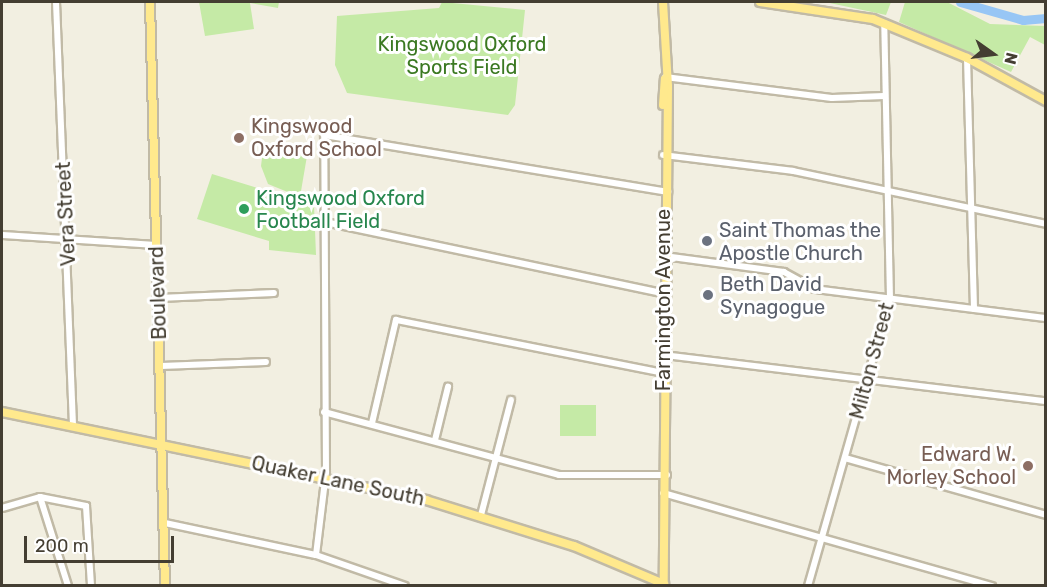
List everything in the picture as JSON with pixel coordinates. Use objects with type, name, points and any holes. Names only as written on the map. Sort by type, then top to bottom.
[{"type":"main road","name":"Boulevard","points":[[150,2],[165,445],[165,585]]},
{"type":"main road","name":"Farmington Avenue","points":[[663,2],[666,138],[666,585]]},
{"type":"main road","points":[[760,2],[841,10],[885,23],[967,58],[1046,101]]},
{"type":"main road","name":"Quaker Lane South","points":[[2,412],[326,478],[481,515],[666,585]]},
{"type":"street","name":"Vera Street","points":[[56,2],[73,426]]},
{"type":"street","name":"Milton Street","points":[[808,585],[890,299],[884,96],[885,23]]},
{"type":"street","points":[[967,58],[974,309]]},
{"type":"street","points":[[665,76],[832,98],[884,96]]},
{"type":"street","points":[[316,555],[326,478],[324,135],[665,191]]},
{"type":"street","points":[[666,155],[793,171],[970,212],[1046,224]]},
{"type":"street","points":[[325,222],[665,294]]},
{"type":"street","points":[[2,235],[157,245]]},
{"type":"street","points":[[665,256],[784,272],[810,288],[1046,318]]},
{"type":"street","points":[[159,298],[274,293]]},
{"type":"street","points":[[372,423],[396,320],[665,374]]},
{"type":"street","points":[[666,355],[1046,401]]},
{"type":"street","points":[[161,366],[266,363]]},
{"type":"street","points":[[435,440],[448,387]]},
{"type":"street","points":[[481,515],[511,400]]},
{"type":"street","points":[[324,412],[372,423],[559,475],[665,475]]},
{"type":"street","points":[[845,458],[1046,516]]},
{"type":"street","points":[[666,493],[992,585]]},
{"type":"street","points":[[2,508],[40,497],[88,508],[91,585]]},
{"type":"street","points":[[40,497],[68,585]]},
{"type":"street","points":[[165,523],[316,555],[405,585]]},
{"type":"green space","points":[[199,2],[279,2],[278,8],[250,3],[254,29],[205,36]]},
{"type":"green space","name":"Kingswood Oxford Sports Field","points":[[442,2],[525,10],[515,105],[508,115],[347,93],[335,65],[337,16],[439,8]]},
{"type":"green space","points":[[825,2],[891,2],[886,15]]},
{"type":"green space","points":[[905,2],[947,2],[990,24],[1045,26],[1045,45],[1030,37],[1011,72],[899,22]]},
{"type":"green space","points":[[264,143],[308,150],[300,197],[268,184],[261,166]]},
{"type":"green space","name":"Kingswood Oxford Football Field","points":[[212,174],[290,198],[287,209],[314,205],[316,255],[269,250],[269,241],[197,219]]},
{"type":"green space","points":[[560,405],[596,405],[596,436],[560,436]]},
{"type":"waterway","points":[[960,2],[1023,20],[1046,18]]},
{"type":"place","name":"Kingswood Oxford School","points":[[239,138]]},
{"type":"place","name":"Kingswood Oxford Football Field","points":[[244,209]]},
{"type":"place","name":"Saint Thomas the Apostle Church","points":[[707,241]]},
{"type":"place","name":"Beth David Synagogue","points":[[708,295]]},
{"type":"place","name":"Edward W. Morley School","points":[[1028,466]]}]
